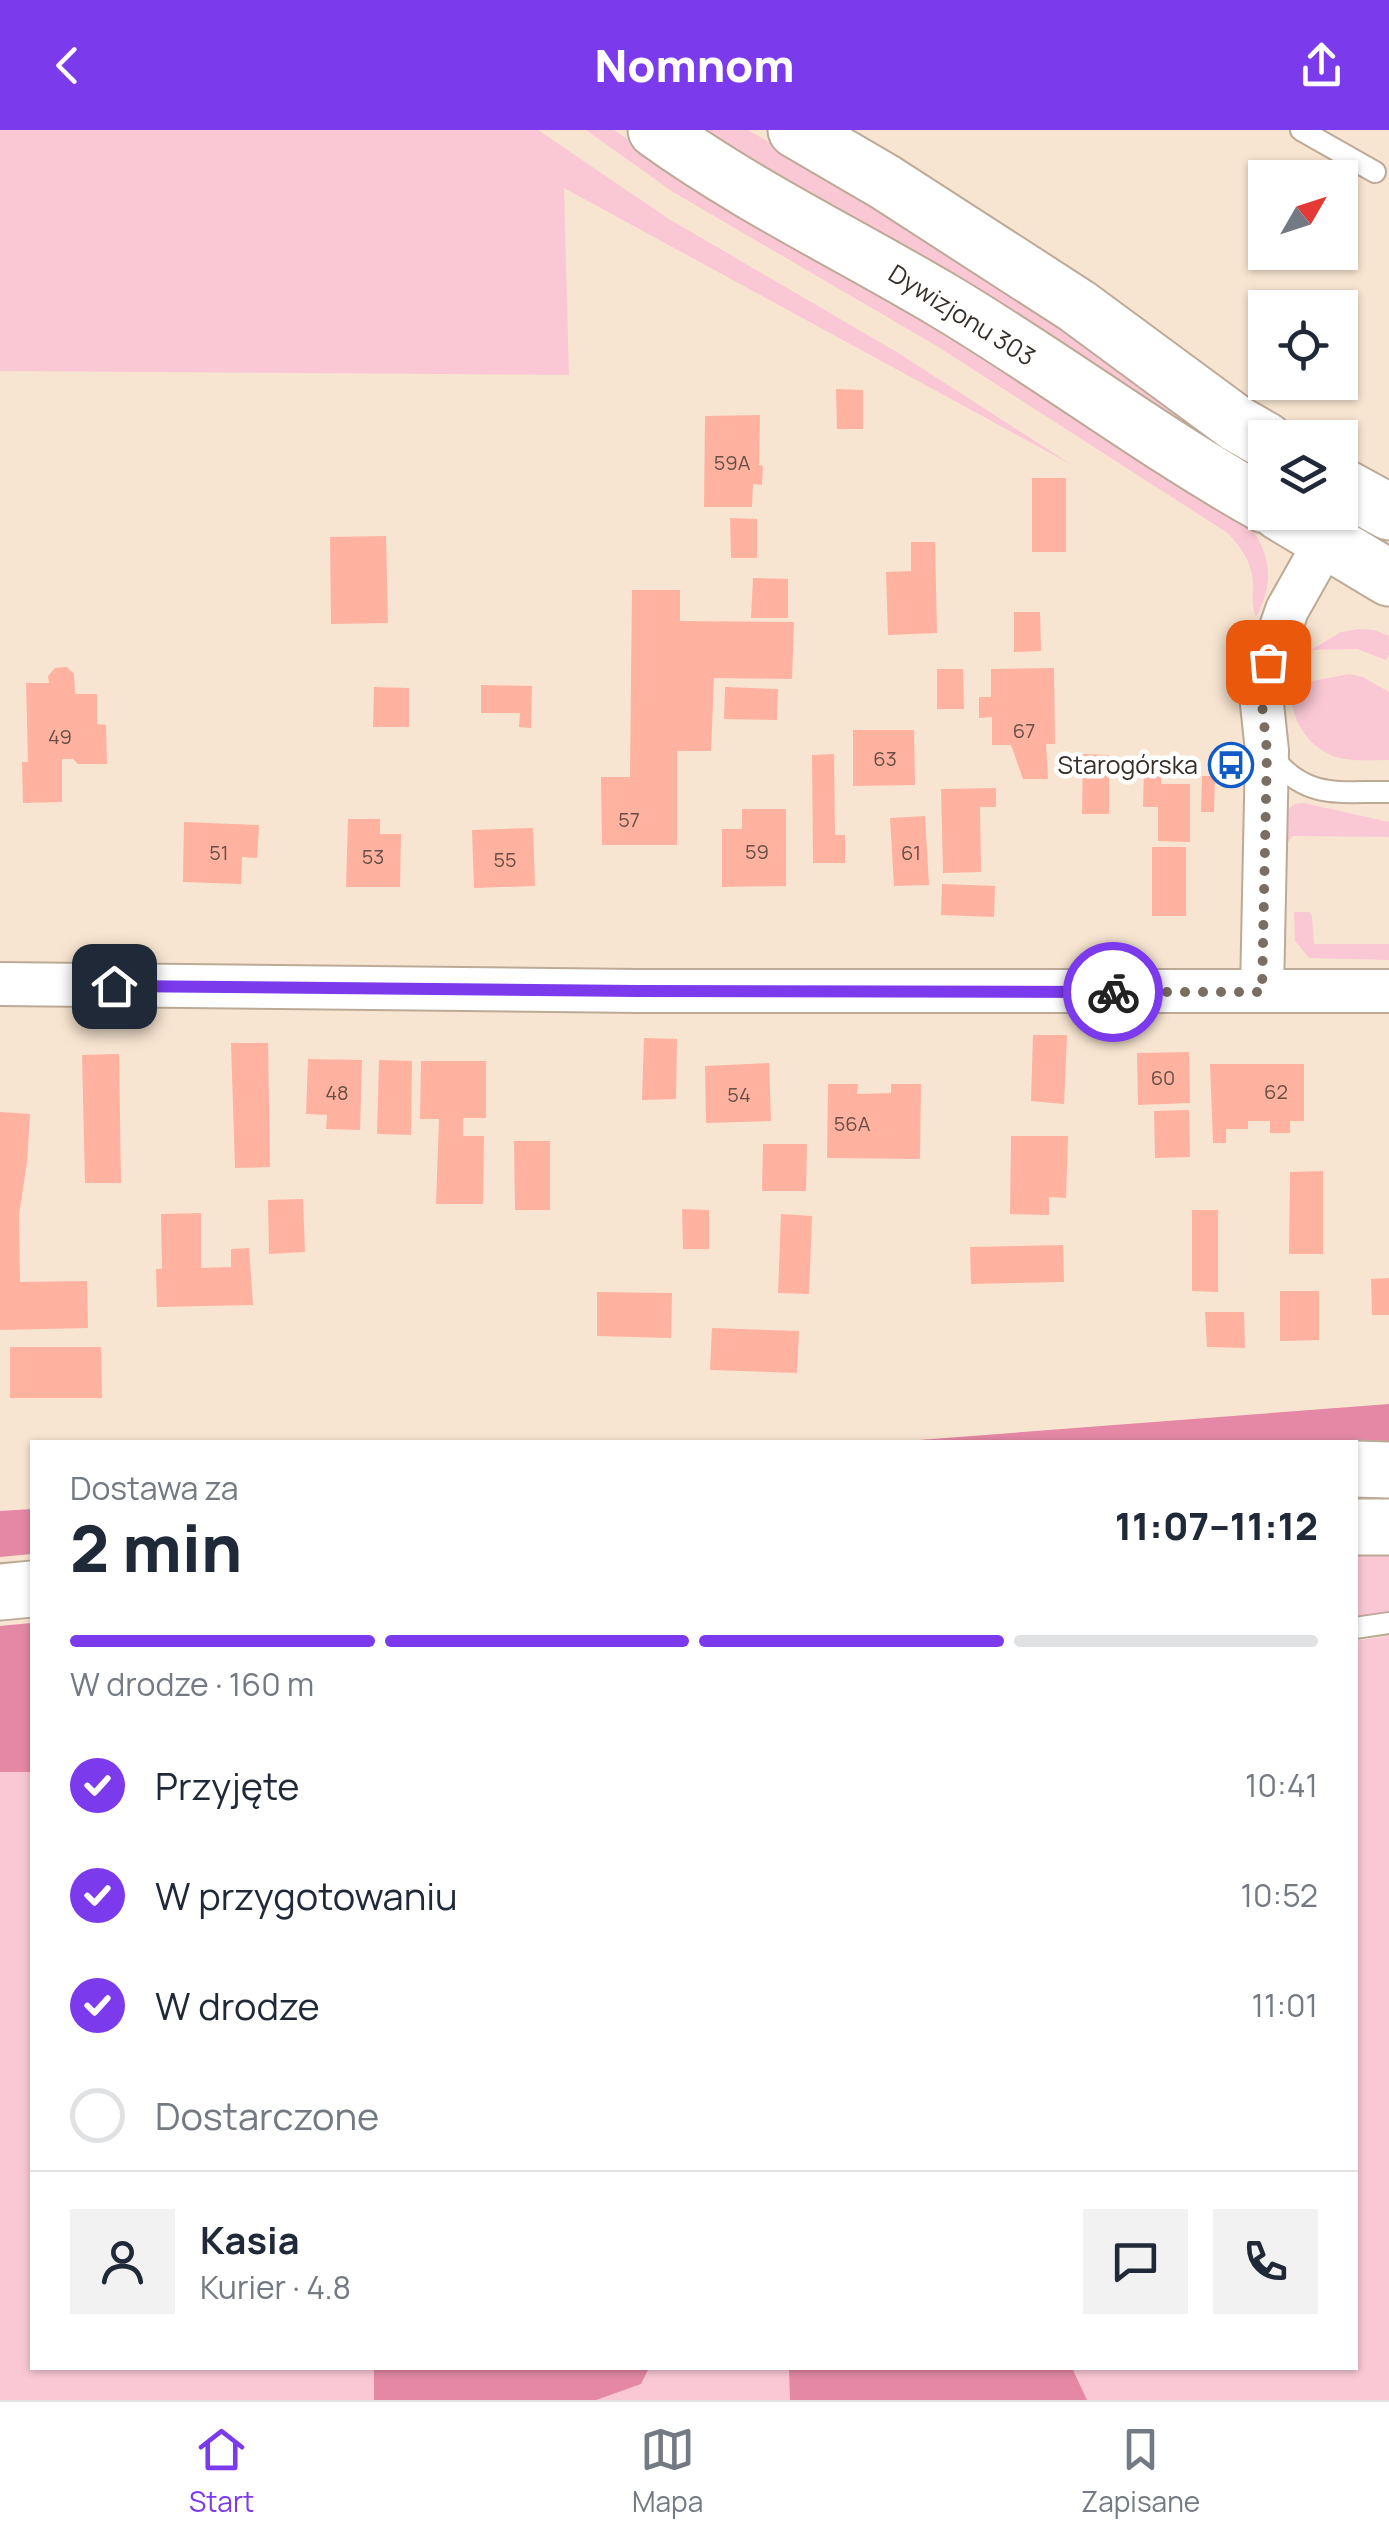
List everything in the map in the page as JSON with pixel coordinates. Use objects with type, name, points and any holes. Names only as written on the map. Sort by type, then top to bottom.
[{"type":"main road","name":"Dywizjonu 303","points":[[656,130],[709,166],[946,302],[1248,495]]},
{"type":"main road","points":[[796,130],[886,182],[1077,306],[1248,430]]},
{"type":"main road","points":[[1358,495],[1389,512]]},
{"type":"main road","points":[[1310,530],[1389,578]]},
{"type":"main road","points":[[1358,1469],[1389,1470]]},
{"type":"main road","points":[[1358,1527],[1389,1526]]},
{"type":"main road","points":[[0,1592],[30,1590]]},
{"type":"street","points":[[1262,992],[1267,751],[1262,704],[1268,662],[1286,610],[1326,539]]},
{"type":"street","points":[[0,984],[638,991],[1389,991]]},
{"type":"lane","points":[[1301,130],[1375,172]]},
{"type":"lane","points":[[1267,751],[1290,778],[1322,791],[1389,792]]},
{"type":"lane","points":[[1358,1628],[1389,1624]]},
{"type":"shaded area","points":[[0,130],[538,130],[669,219],[900,354],[1072,465],[564,188],[569,375],[0,371]]},
{"type":"shaded area","points":[[586,130],[614,130],[692,183],[912,310],[1248,525],[1262,548],[1268,570],[1266,593],[1256,617],[1248,561],[1226,532],[935,345],[673,192]]},
{"type":"shaded area","points":[[694,130],[748,130],[954,249],[1217,440],[1248,458],[1248,470]]},
{"type":"shaded area","points":[[1359,629],[1389,636],[1386,660],[1357,649],[1311,650],[1341,632]]},
{"type":"shaded area","points":[[1349,674],[1363,677],[1389,692],[1389,760],[1333,756],[1314,744],[1300,727],[1293,707],[1292,685]]},
{"type":"shaded area","points":[[1304,803],[1389,822],[1389,837],[1293,836],[1282,849],[1286,811]]},
{"type":"shaded area","points":[[1294,912],[1309,912],[1312,916],[1314,944],[1389,944],[1389,960],[1309,958],[1295,941]]},
{"type":"shaded area","points":[[1389,1404],[1389,1448],[1358,1440],[919,1440]]},
{"type":"shaded area","points":[[30,1509],[30,1554],[0,1557],[0,1511]]},
{"type":"shaded area","points":[[1358,1544],[1389,1544],[1389,1613],[1358,1617]]},
{"type":"shaded area","points":[[30,1623],[30,2370],[1358,2370],[1358,1641],[1389,1636],[1389,2400],[0,2400],[0,1626]]},
{"type":"shaded area","points":[[30,1623],[30,1772],[0,1772],[0,1626]]},
{"type":"shaded area","points":[[374,2370],[648,2370],[641,2384],[596,2400],[374,2400]]},
{"type":"shaded area","points":[[789,2370],[1073,2370],[1087,2400],[790,2400]]},
{"type":"building","points":[[836,389],[863,390],[863,429],[837,429]]},
{"type":"building","points":[[760,415],[762,485],[753,484],[752,507],[704,507],[705,416]]},
{"type":"building","points":[[1032,478],[1066,478],[1066,552],[1032,552]]},
{"type":"building","points":[[730,518],[757,519],[757,558],[731,558]]},
{"type":"building","points":[[386,536],[388,623],[331,624],[330,537]]},
{"type":"building","points":[[911,542],[935,542],[937,633],[888,635],[886,572],[911,571]]},
{"type":"building","points":[[753,578],[788,579],[788,618],[751,618]]},
{"type":"building","points":[[632,590],[680,590],[680,621],[794,622],[792,679],[714,678],[711,751],[677,751],[677,845],[602,845],[601,777],[630,777]]},
{"type":"building","points":[[1014,612],[1040,612],[1041,651],[1014,652]]},
{"type":"building","points":[[67,667],[74,674],[75,694],[97,694],[97,724],[106,725],[107,764],[78,764],[73,759],[62,759],[62,802],[23,803],[22,762],[28,762],[26,683],[49,683],[48,676],[55,668]]},
{"type":"building","points":[[1054,668],[1055,744],[1046,744],[1048,779],[1023,779],[1011,745],[992,745],[992,717],[979,718],[979,697],[991,697],[991,669]]},
{"type":"building","points":[[937,669],[963,669],[964,709],[937,709]]},
{"type":"building","points":[[481,685],[532,686],[531,728],[519,727],[520,713],[481,713]]},
{"type":"building","points":[[374,687],[409,688],[409,727],[373,727]]},
{"type":"building","points":[[725,687],[778,689],[777,720],[724,719]]},
{"type":"building","points":[[853,730],[914,730],[915,785],[853,786]]},
{"type":"building","points":[[834,754],[835,835],[845,835],[845,863],[813,863],[812,755]]},
{"type":"building","points":[[1083,754],[1109,755],[1109,814],[1082,814]]},
{"type":"building","points":[[1144,770],[1161,771],[1161,784],[1190,784],[1190,842],[1158,841],[1158,807],[1143,807]]},
{"type":"building","points":[[1202,776],[1215,776],[1214,812],[1201,812]]},
{"type":"building","points":[[996,788],[996,807],[980,807],[981,872],[943,873],[941,789]]},
{"type":"building","points":[[742,809],[786,809],[786,886],[722,887],[722,829],[742,829]]},
{"type":"building","points":[[925,816],[929,885],[894,886],[890,818]]},
{"type":"building","points":[[348,819],[380,819],[380,834],[401,834],[400,887],[346,887]]},
{"type":"building","points":[[184,822],[259,825],[257,858],[242,857],[241,884],[183,882]]},
{"type":"building","points":[[533,828],[535,886],[474,888],[472,830]]},
{"type":"building","points":[[1152,847],[1186,847],[1186,916],[1152,916]]},
{"type":"building","points":[[942,884],[995,886],[994,917],[941,915]]},
{"type":"building","points":[[1033,1035],[1067,1035],[1064,1104],[1031,1101]]},
{"type":"building","points":[[644,1038],[677,1039],[676,1099],[642,1100]]},
{"type":"building","points":[[231,1043],[268,1043],[270,1167],[235,1168]]},
{"type":"building","points":[[1189,1052],[1190,1103],[1138,1105],[1137,1053]]},
{"type":"building","points":[[119,1054],[121,1183],[85,1183],[82,1055]]},
{"type":"building","points":[[308,1059],[362,1060],[360,1130],[326,1129],[327,1115],[306,1114]]},
{"type":"building","points":[[379,1060],[412,1061],[411,1135],[377,1134]]},
{"type":"building","points":[[421,1061],[486,1061],[486,1118],[463,1118],[463,1136],[484,1136],[483,1204],[436,1204],[439,1119],[420,1119]]},
{"type":"building","points":[[769,1063],[771,1121],[706,1123],[705,1066]]},
{"type":"building","points":[[1210,1064],[1304,1064],[1304,1121],[1290,1121],[1290,1133],[1270,1133],[1270,1121],[1248,1121],[1248,1129],[1226,1129],[1226,1143],[1213,1143]]},
{"type":"building","points":[[828,1084],[858,1084],[857,1094],[891,1093],[891,1084],[921,1084],[920,1159],[827,1158]]},
{"type":"building","points":[[1189,1110],[1190,1157],[1155,1158],[1154,1111]]},
{"type":"building","points":[[0,1112],[30,1114],[19,1215],[20,1282],[87,1281],[88,1328],[0,1330]]},
{"type":"building","points":[[1011,1136],[1068,1136],[1066,1198],[1049,1197],[1049,1215],[1010,1214]]},
{"type":"building","points":[[514,1141],[550,1141],[550,1210],[515,1210]]},
{"type":"building","points":[[763,1144],[807,1144],[806,1191],[762,1191]]},
{"type":"building","points":[[1323,1171],[1323,1254],[1289,1254],[1290,1172]]},
{"type":"building","points":[[303,1199],[305,1252],[269,1254],[268,1200]]},
{"type":"building","points":[[682,1209],[709,1210],[709,1249],[683,1249]]},
{"type":"building","points":[[1192,1210],[1218,1210],[1218,1292],[1192,1291]]},
{"type":"building","points":[[201,1213],[201,1268],[231,1267],[231,1249],[249,1248],[253,1305],[157,1307],[156,1269],[162,1269],[161,1214]]},
{"type":"building","points":[[781,1214],[812,1216],[809,1294],[778,1293]]},
{"type":"building","points":[[1063,1245],[1064,1282],[971,1284],[970,1247]]},
{"type":"building","points":[[1389,1278],[1389,1315],[1372,1315],[1371,1279]]},
{"type":"building","points":[[1280,1291],[1319,1291],[1319,1340],[1280,1341]]},
{"type":"building","points":[[597,1292],[672,1293],[671,1338],[597,1336]]},
{"type":"building","points":[[1205,1312],[1244,1312],[1245,1348],[1207,1347]]},
{"type":"building","points":[[712,1328],[799,1331],[797,1373],[710,1370]]},
{"type":"building","points":[[10,1347],[101,1347],[102,1398],[10,1398]]},
{"type":"way so far","points":[[1113,992],[1262,992],[1267,751],[1262,704],[1268,662]]},
{"type":"place","name":"Starogórska","points":[[1231,765]]},
{"type":"route","points":[[114,986],[1113,992]]}]
